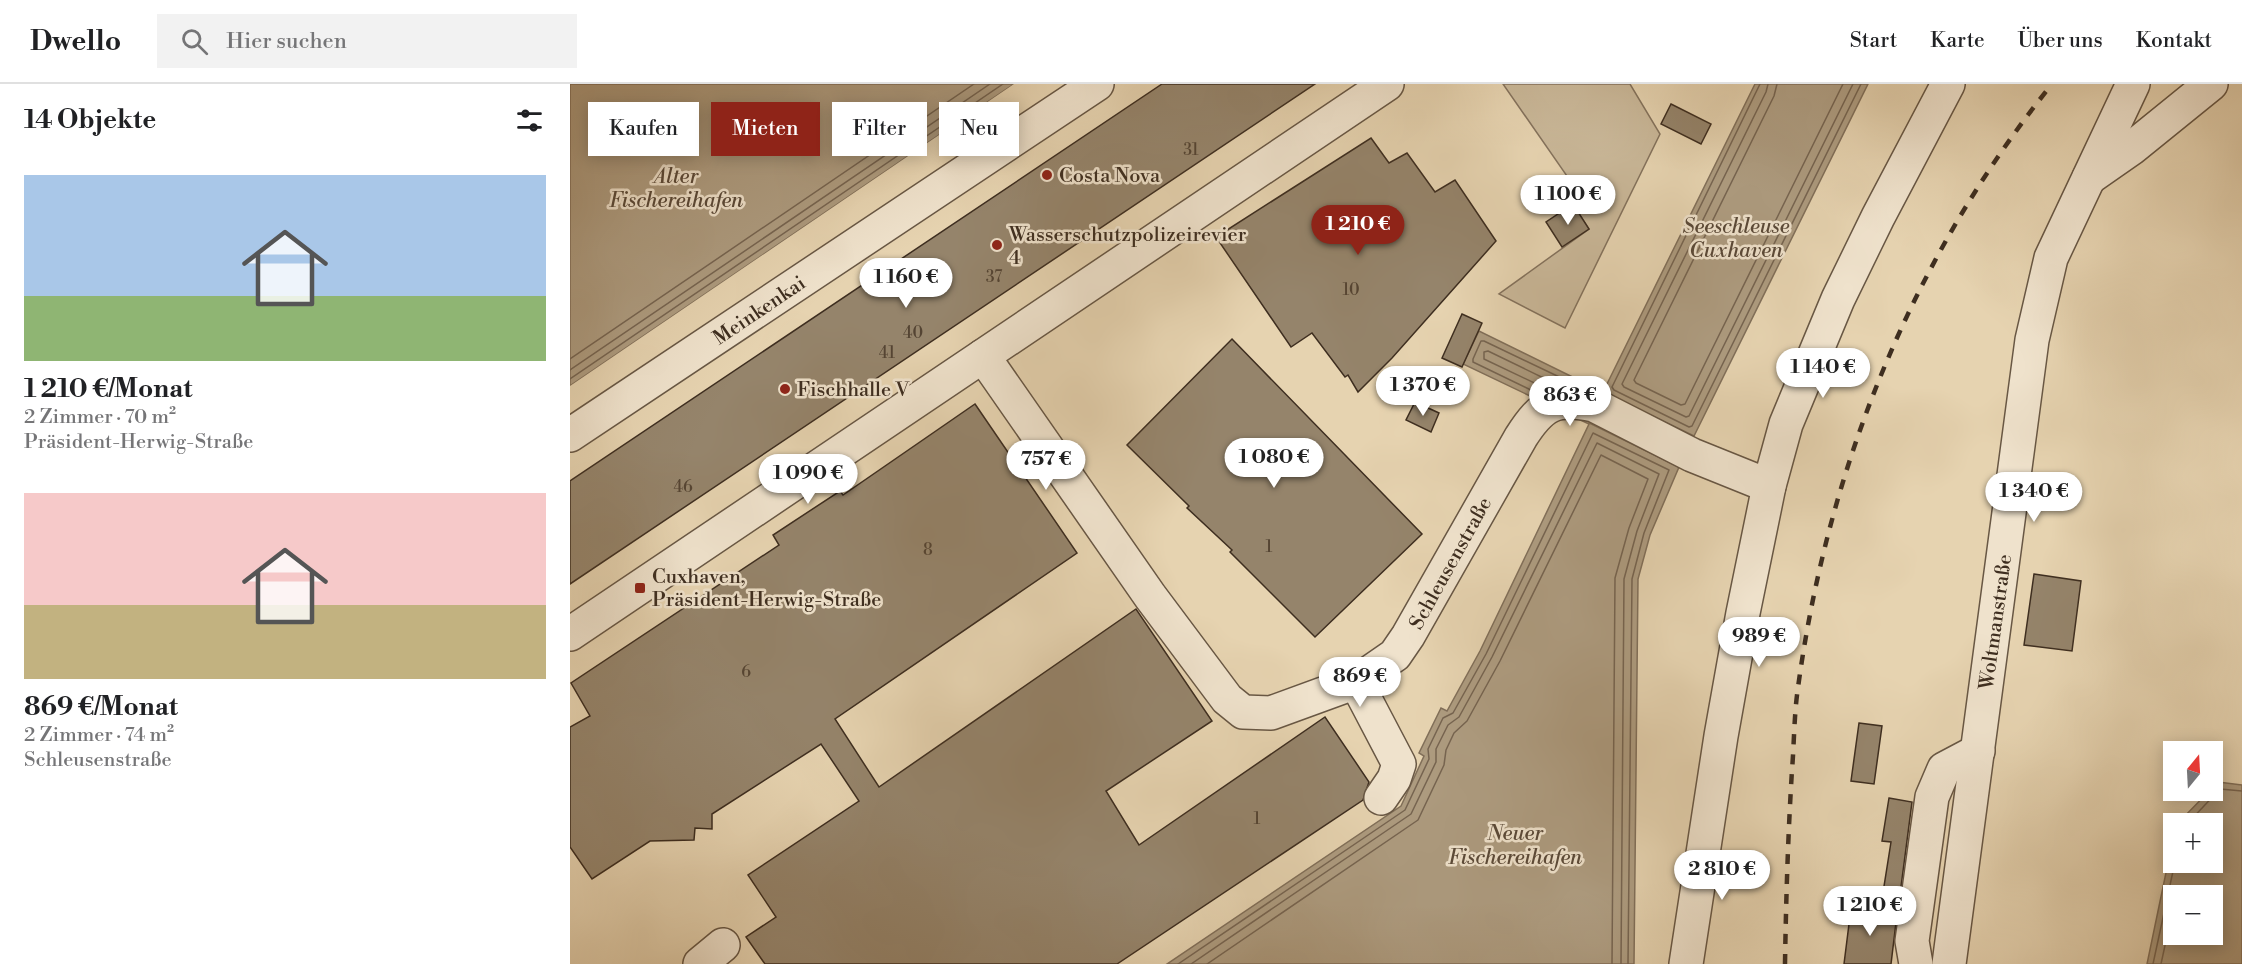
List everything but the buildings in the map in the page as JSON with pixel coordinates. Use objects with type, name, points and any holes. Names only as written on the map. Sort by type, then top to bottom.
[{"type":"street","name":"Meinkenkai","points":[[570,435],[1097,84]]},
{"type":"street","points":[[570,634],[1387,84]]},
{"type":"street","points":[[1686,964],[1721,736],[1770,486],[1786,424],[1834,309],[1878,217],[1948,84]]},
{"type":"street","name":"Woltmanstraße","points":[[1949,964],[2032,340],[2051,258],[2133,84]]},
{"type":"street","points":[[2087,179],[2132,148],[2211,84]]},
{"type":"street","name":"Schleusenstraße","points":[[983,356],[1150,596],[1227,699],[1244,712],[1271,713],[1356,682],[1395,655],[1521,437],[1532,420],[1548,404],[1576,402],[1594,405],[1692,455],[1770,486]]},
{"type":"street","points":[[1356,682],[1399,764],[1394,779],[1381,798]]},
{"type":"street","points":[[1916,964],[1912,941],[1932,798],[1944,769],[1978,751]]},
{"type":"shaded area","points":[[1503,84],[1630,84],[1660,134],[1565,328],[1499,294],[1589,229],[1558,183],[1567,176]]},
{"type":"water","name":"Alter Fischereihafen","points":[[570,84],[1014,84],[988,102],[939,102],[939,135],[927,143],[927,102],[832,102],[832,156],[908,156],[570,386]]},
{"type":"water","name":"Seeschleuse Cuxhaven","points":[[1755,84],[1868,84],[1694,436],[1603,392]]},
{"type":"water","name":"Neuer Fischereihafen","points":[[1479,331],[1603,392],[1589,423],[1679,467],[1650,535],[1638,579],[1634,964],[1167,964],[1401,806],[1424,756],[1419,753],[1441,708],[1447,711],[1480,651],[1589,424],[1463,364]]},
{"type":"water","points":[[2223,783],[2242,785],[2242,964],[2147,964],[2163,887],[2163,945],[2223,945],[2223,885],[2163,885],[2166,873],[2223,873],[2223,813],[2188,813],[2199,801],[2223,801]]},
{"type":"pier","points":[[1014,84],[1017,84],[992,102],[988,102]]},
{"type":"pier","points":[[939,135],[939,138],[927,146],[927,143]]},
{"type":"pier","points":[[908,156],[913,156],[570,389],[570,386]]},
{"type":"railway","points":[[1785,964],[1789,819],[1797,695],[1810,612],[1829,530],[1853,450],[1882,372],[1917,295],[1957,222],[2002,151],[2052,84]]},
{"type":"place","name":"Costa Nova","points":[[1047,175]]},
{"type":"place","name":"Wasserschutzpolizeirevier 4","points":[[997,245]]},
{"type":"place","name":"Fischhalle V","points":[[785,389]]},
{"type":"place","name":"Cuxhaven, Präsident-Herwig-Straße","points":[[640,588]]}]
